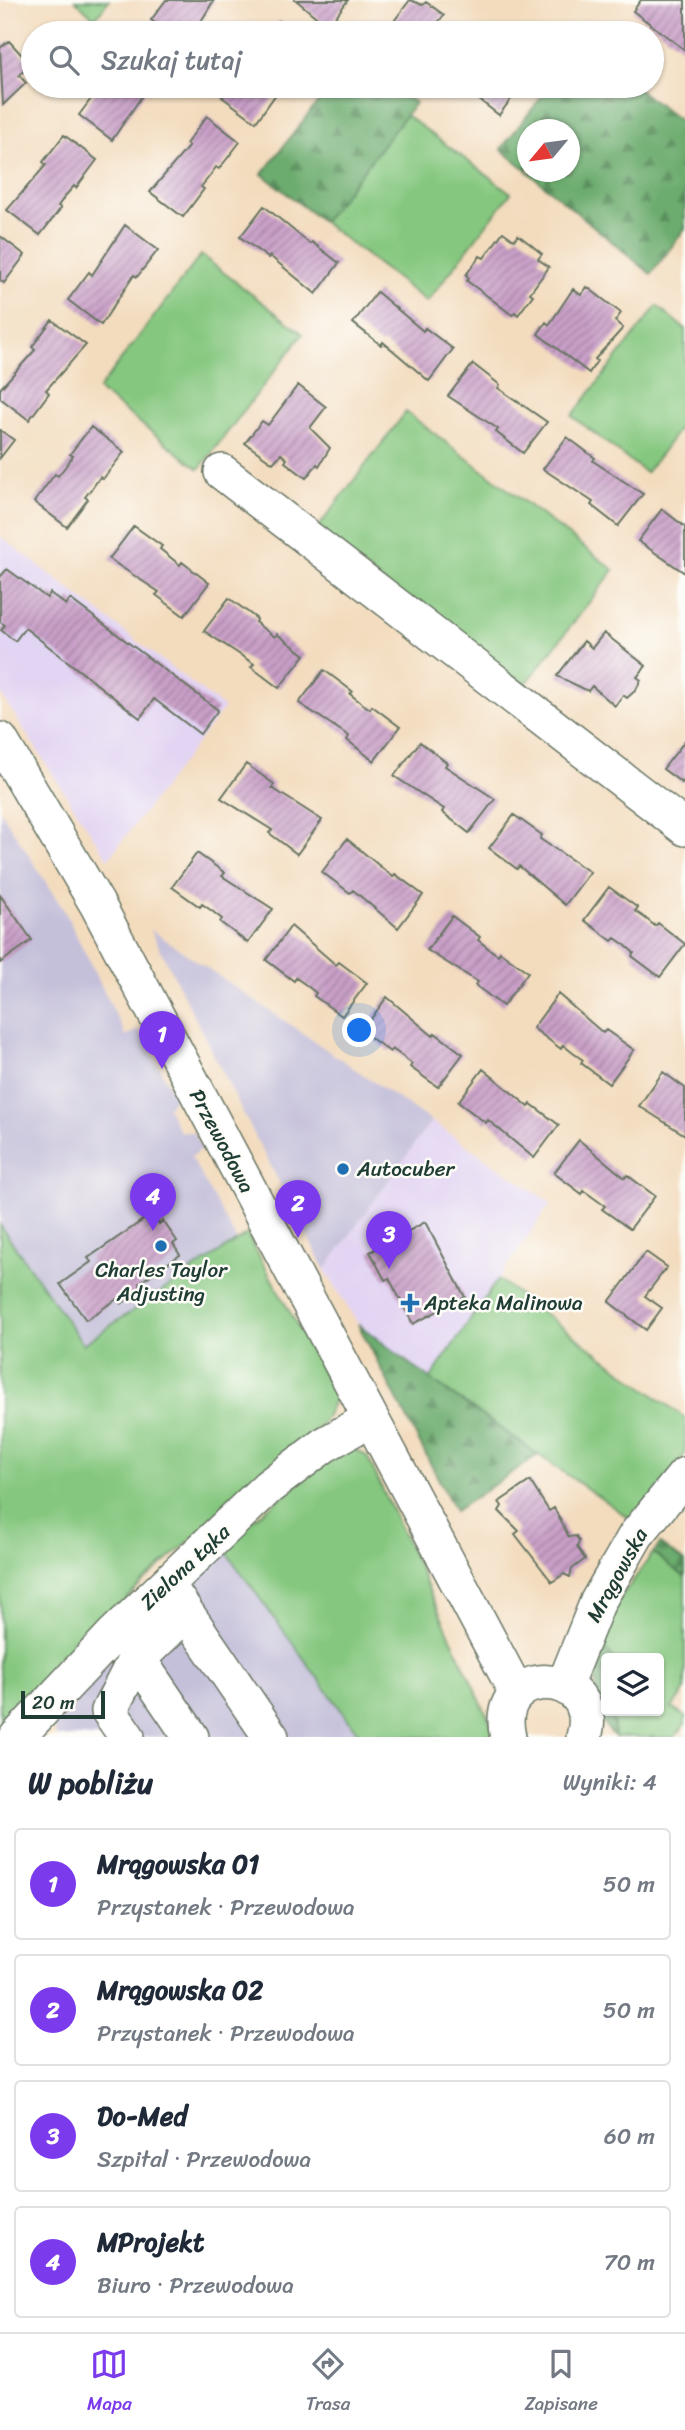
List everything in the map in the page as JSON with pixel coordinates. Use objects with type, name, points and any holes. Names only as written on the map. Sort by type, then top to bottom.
[{"type":"street","points":[[222,472],[685,828]]},
{"type":"street","name":"Przewodowa","points":[[0,740],[97,904],[517,1693]]},
{"type":"street","name":"Zielona Łąka","points":[[17,1737],[113,1635],[297,1463],[370,1419]]},
{"type":"street","name":"Mrągowska","points":[[564,1686],[598,1601],[623,1557],[636,1535],[685,1475]]},
{"type":"street","points":[[167,1584],[271,1737]]},
{"type":"street","points":[[127,1737],[109,1712],[138,1659],[186,1613]]},
{"type":"street","points":[[138,1659],[191,1737]]},
{"type":"street","points":[[508,1737],[506,1714],[517,1693],[539,1682],[564,1686],[575,1693],[586,1715],[584,1737]]},
{"type":"shaded area","points":[[0,536],[224,708],[108,859],[0,693]]},
{"type":"shaded area","points":[[0,810],[65,912],[126,1036],[139,1029],[175,1097],[167,1107],[180,1132],[193,1132],[202,1148],[191,1157],[237,1241],[83,1345],[0,1225]]},
{"type":"shaded area","points":[[150,929],[431,1121],[325,1270],[256,1138]]},
{"type":"shaded area","points":[[431,1121],[551,1203],[430,1379],[358,1324],[325,1270]]},
{"type":"shaded area","points":[[221,1545],[361,1737],[58,1737],[50,1724]]},
{"type":"green space","points":[[75,0],[109,0],[95,19]]},
{"type":"green space","points":[[321,98],[408,98],[415,103],[323,222],[262,174]]},
{"type":"green space","points":[[541,98],[650,98],[685,125],[685,229],[651,274],[540,182],[580,182],[580,119],[524,119]]},
{"type":"green space","points":[[406,115],[511,193],[427,302],[323,222]]},
{"type":"green space","points":[[517,128],[517,162],[501,149]]},
{"type":"green space","points":[[201,255],[303,334],[199,469],[98,390]]},
{"type":"green space","points":[[657,306],[685,329],[685,421],[646,473],[572,416]]},
{"type":"green space","points":[[406,412],[614,570],[522,689],[316,530]]},
{"type":"green space","points":[[0,1225],[83,1344],[247,1234],[336,1396],[324,1422],[143,1582],[0,1731]]},
{"type":"green space","points":[[498,1279],[685,1418],[685,1454],[635,1522],[430,1379]]},
{"type":"green space","points":[[358,1324],[430,1379],[538,1455],[455,1511]]},
{"type":"green space","points":[[346,1446],[367,1456],[497,1737],[361,1737],[221,1545]]},
{"type":"green space","points":[[660,1544],[685,1562],[685,1577],[653,1553]]},
{"type":"green space","points":[[653,1553],[685,1577],[685,1690],[672,1708],[685,1717],[685,1724],[675,1737],[615,1737],[613,1716],[664,1716],[664,1653],[606,1653],[591,1639]]},
{"type":"green space","points":[[591,1639],[609,1653],[601,1653],[601,1716],[613,1716],[615,1737],[600,1720]]},
{"type":"building","points":[[166,0],[214,0],[201,21],[151,20]]},
{"type":"building","points":[[296,0],[348,0],[332,21],[321,21]]},
{"type":"building","points":[[410,0],[423,5],[426,2],[444,15],[439,21],[394,21]]},
{"type":"building","points":[[641,0],[685,0],[685,50],[664,34],[664,21],[646,21],[633,11]]},
{"type":"building","points":[[9,41],[21,54],[21,88],[3,105],[0,48]]},
{"type":"building","points":[[92,98],[141,98],[112,140],[79,115]]},
{"type":"building","points":[[223,98],[273,98],[256,122]]},
{"type":"building","points":[[477,98],[512,98],[499,115]]},
{"type":"building","points":[[207,116],[240,142],[219,169],[216,167],[201,187],[204,189],[183,217],[150,192],[189,146],[186,144]]},
{"type":"building","points":[[64,135],[97,160],[76,188],[74,186],[66,195],[58,206],[61,208],[40,235],[7,210],[46,165],[43,162]]},
{"type":"building","points":[[264,206],[310,244],[312,242],[339,263],[316,294],[270,256],[268,258],[240,237]]},
{"type":"building","points":[[125,225],[158,250],[137,277],[134,275],[101,325],[68,300],[89,272],[92,275]]},
{"type":"building","points":[[503,232],[514,240],[518,235],[530,244],[542,254],[538,259],[549,267],[518,315],[515,312],[512,315],[467,281],[469,278],[466,275],[480,256],[484,258]]},
{"type":"building","points":[[0,236],[25,255],[4,283],[0,280]]},
{"type":"building","points":[[587,287],[621,313],[615,321],[623,328],[595,359],[597,361],[589,373],[538,334],[546,322],[549,325],[573,289],[581,295]]},
{"type":"building","points":[[377,292],[423,331],[425,328],[453,349],[429,381],[383,342],[381,345],[353,323]]},
{"type":"building","points":[[52,320],[86,345],[46,390],[49,393],[29,420],[0,398],[0,389],[35,350],[32,347]]},
{"type":"building","points":[[473,364],[500,385],[498,388],[547,422],[523,453],[496,432],[498,429],[448,396]]},
{"type":"building","points":[[298,385],[326,407],[310,428],[330,448],[319,466],[317,464],[306,478],[285,462],[287,459],[281,454],[273,463],[245,443],[262,421],[268,425]]},
{"type":"building","points":[[91,427],[124,452],[103,479],[100,477],[85,497],[88,499],[67,527],[34,502],[55,474],[58,476],[65,467],[73,456],[70,454]]},
{"type":"building","points":[[0,430],[14,440],[0,458]]},
{"type":"building","points":[[567,437],[595,458],[593,461],[643,494],[618,526],[591,505],[593,502],[543,469]]},
{"type":"building","points":[[662,509],[685,527],[685,573],[638,541]]},
{"type":"building","points":[[134,526],[162,546],[160,549],[180,565],[182,562],[209,583],[184,616],[156,595],[159,592],[109,559]]},
{"type":"building","points":[[7,569],[47,598],[50,593],[66,605],[70,599],[218,710],[200,734],[154,699],[140,718],[25,628],[15,641],[1,630],[5,625],[0,622],[0,577]]},
{"type":"building","points":[[229,598],[257,619],[255,622],[264,629],[275,637],[277,634],[305,655],[279,688],[251,667],[254,664],[204,631]]},
{"type":"building","points":[[604,633],[646,666],[637,677],[641,680],[636,690],[627,698],[623,695],[615,706],[592,686],[588,691],[557,676],[584,641],[592,648]]},
{"type":"building","points":[[324,670],[352,691],[350,694],[360,702],[370,709],[372,706],[400,727],[374,761],[347,740],[349,736],[299,703]]},
{"type":"building","points":[[685,741],[685,779],[682,783],[663,769]]},
{"type":"building","points":[[420,742],[447,763],[445,766],[495,799],[469,833],[442,812],[444,809],[394,776]]},
{"type":"building","points":[[246,764],[274,784],[272,788],[322,820],[297,854],[269,833],[272,830],[221,798]]},
{"type":"building","points":[[514,815],[542,835],[540,839],[590,872],[565,905],[519,866],[517,869],[489,848]]},
{"type":"building","points":[[347,839],[393,877],[395,874],[423,895],[398,928],[353,890],[350,893],[322,872]]},
{"type":"building","points":[[197,853],[225,873],[222,876],[273,909],[248,943],[220,922],[222,919],[212,911],[202,904],[200,907],[172,887]]},
{"type":"building","points":[[609,887],[638,908],[635,911],[655,926],[658,923],[685,944],[660,977],[632,956],[634,953],[625,945],[615,938],[612,941],[584,920]]},
{"type":"building","points":[[0,895],[32,940],[0,963]]},
{"type":"building","points":[[452,916],[480,937],[478,940],[488,948],[498,955],[500,952],[528,972],[503,1006],[475,985],[478,982],[427,950]]},
{"type":"building","points":[[291,926],[336,965],[339,962],[367,983],[342,1016],[314,996],[316,993],[306,985],[296,978],[294,981],[266,960]]},
{"type":"building","points":[[558,994],[603,1033],[606,1030],[634,1050],[609,1084],[563,1045],[561,1049],[533,1028]]},
{"type":"building","points":[[387,997],[433,1036],[435,1033],[463,1054],[438,1087],[410,1067],[412,1064],[402,1056],[392,1049],[390,1052],[362,1031]]},
{"type":"building","points":[[483,1069],[529,1107],[531,1104],[559,1125],[534,1158],[488,1120],[486,1123],[458,1102]]},
{"type":"building","points":[[663,1072],[685,1088],[685,1135],[639,1106]]},
{"type":"building","points":[[579,1140],[625,1178],[627,1175],[655,1196],[630,1229],[602,1209],[605,1206],[584,1191],[582,1194],[554,1173]]},
{"type":"building","points":[[152,1214],[159,1224],[163,1221],[177,1241],[173,1244],[180,1255],[139,1283],[143,1289],[121,1304],[117,1299],[86,1320],[60,1284],[91,1262],[88,1258]]},
{"type":"building","points":[[425,1222],[465,1297],[413,1324],[389,1278],[385,1280],[370,1252]]},
{"type":"building","points":[[646,1252],[667,1267],[645,1296],[662,1308],[646,1330],[609,1302]]},
{"type":"building","points":[[530,1481],[549,1511],[554,1508],[569,1537],[576,1536],[579,1541],[577,1547],[585,1559],[572,1569],[570,1577],[564,1574],[552,1582],[515,1534],[519,1531],[499,1511],[502,1506],[499,1502]]},
{"type":"place","name":"Mrągowska 01","points":[[162,1069]]},
{"type":"place","name":"Autocuber","points":[[343,1169]]},
{"type":"place","name":"MProjekt","points":[[153,1231]]},
{"type":"place","name":"Mrągowska 02","points":[[298,1238]]},
{"type":"place","name":"Charles Taylor Adjusting","points":[[161,1246]]},
{"type":"place","name":"Do-Med","points":[[389,1269]]},
{"type":"place","name":"Apteka Malinowa","points":[[410,1303]]}]
